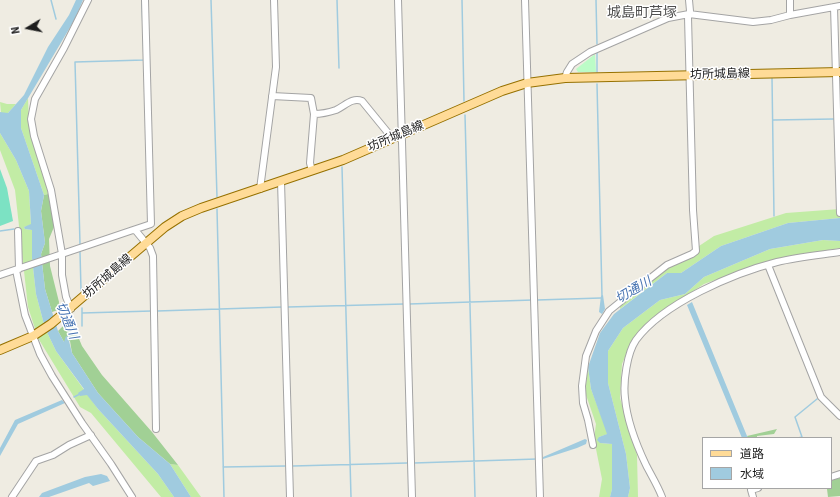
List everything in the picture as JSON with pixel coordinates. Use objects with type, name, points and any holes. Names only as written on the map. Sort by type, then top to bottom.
[{"type":"main road","name":"坊所城島線","points":[[0,350],[33,336],[51,324],[71,309],[165,227],[182,216],[201,208],[344,160],[502,91],[527,83],[565,78],[838,72]]},
{"type":"street","points":[[71,309],[66,297],[62,275],[61,254],[51,190],[34,136],[31,119],[35,99],[64,48],[88,0]]},
{"type":"street","points":[[0,275],[151,224],[145,0]]},
{"type":"street","points":[[260,188],[276,67],[274,0]]},
{"type":"street","points":[[398,0],[412,497]]},
{"type":"street","points":[[525,0],[540,497]]},
{"type":"street","points":[[593,446],[583,403],[582,386],[586,356],[596,331],[609,311],[631,293],[667,265],[696,251],[692,210],[688,18],[689,0]]},
{"type":"street","points":[[790,0],[790,15]]},
{"type":"street","points":[[565,78],[572,64],[590,52],[668,18],[689,14],[753,22],[771,20],[837,6],[840,212]]},
{"type":"street","points":[[272,96],[311,98],[314,114],[310,163],[312,171]]},
{"type":"street","points":[[314,114],[335,110],[354,100],[362,100],[393,139]]},
{"type":"street","points":[[281,182],[290,497]]},
{"type":"street","points":[[134,230],[150,248],[153,256],[156,429]]},
{"type":"street","points":[[18,232],[19,269],[25,315],[33,336],[52,376],[132,497]]},
{"type":"street","points":[[662,497],[638,447],[628,415],[625,398],[625,380],[630,352],[636,340],[648,326],[699,291],[779,261],[840,252]]},
{"type":"street","points":[[768,265],[821,397],[840,416]]},
{"type":"street","points":[[12,497],[36,461],[53,455],[69,445],[91,435]]},
{"type":"street","points":[[753,497],[751,490],[754,489]]},
{"type":"green space","points":[[595,54],[596,72],[578,72],[576,69]]},
{"type":"green space","points":[[28,98],[29,126],[40,158],[48,194],[44,195],[21,128],[21,110]]},
{"type":"green space","points":[[0,102],[16,104],[8,113],[1,113]]},
{"type":"green space","points":[[0,133],[16,160],[29,191],[31,225],[24,227],[25,229],[32,230],[32,258],[36,294],[45,328],[56,351],[98,409],[158,474],[174,497],[161,497],[91,413],[80,407],[38,338],[28,307],[15,190],[0,150]]},
{"type":"green space","points":[[0,169],[7,188],[13,221],[0,226]]},
{"type":"green space","points":[[48,194],[54,227],[49,239],[50,266],[59,302],[58,310],[52,312],[45,289],[41,254],[45,243],[41,211],[44,195]]},
{"type":"green space","points":[[840,209],[840,218],[788,223],[721,246],[681,273],[667,273],[620,309],[620,305],[669,266],[698,254],[699,246],[714,236],[786,213]]},
{"type":"green space","points":[[823,240],[840,241],[840,248],[771,260],[704,284],[652,318],[633,338],[622,364],[620,398],[637,455],[638,497],[628,497],[630,488],[626,454],[608,383],[608,351],[623,328],[660,300],[685,294],[704,277],[770,249]]},
{"type":"green space","points":[[68,321],[72,322],[82,346],[102,375],[152,432],[178,465],[170,464],[138,437],[98,393],[72,353],[70,341],[64,342],[58,331]]},
{"type":"green space","points":[[588,367],[591,389],[608,434],[599,437],[600,443],[612,444],[612,489],[610,497],[599,497],[602,479],[594,439],[596,424],[585,392]]},
{"type":"green space","points":[[777,429],[774,434],[757,437],[747,436]]},
{"type":"green space","points":[[170,464],[178,465],[201,497],[191,497]]},
{"type":"green space","points":[[840,478],[840,496],[828,497],[827,489],[832,489],[832,480]]},
{"type":"water","points":[[76,0],[83,0],[75,19],[21,110],[21,128],[44,195],[41,211],[45,243],[41,254],[45,289],[58,331],[64,342],[66,336],[68,337],[72,353],[98,393],[138,437],[170,464],[191,497],[174,497],[158,474],[87,395],[80,396],[78,393],[84,389],[56,351],[45,328],[36,294],[32,258],[32,230],[25,229],[24,227],[31,224],[29,191],[16,160],[0,133],[0,112],[8,113],[24,95],[48,47],[69,15]]},
{"type":"water","points":[[840,218],[840,241],[823,240],[770,249],[704,277],[685,294],[660,300],[623,328],[608,351],[608,383],[626,454],[630,488],[628,497],[610,497],[612,489],[612,444],[600,443],[597,440],[599,437],[607,434],[591,389],[588,367],[600,333],[614,314],[667,273],[681,273],[721,246],[788,223]]},
{"type":"water","points":[[603,295],[605,309],[602,314],[599,312],[601,296]]},
{"type":"water","points":[[692,302],[748,437],[742,437],[687,305]]},
{"type":"water","points":[[62,400],[65,403],[18,424],[0,456],[0,448],[15,420]]},
{"type":"water","points":[[585,439],[587,440],[586,444],[543,459],[543,457]]},
{"type":"water","points":[[101,474],[107,476],[110,481],[93,486],[89,483],[49,497],[39,497],[42,493],[85,477]]},
{"type":"waterway","points":[[51,0],[56,19]]},
{"type":"waterway","points":[[80,244],[75,62],[144,60],[142,0]]},
{"type":"waterway","points":[[211,0],[217,197]]},
{"type":"waterway","points":[[337,0],[339,68]]},
{"type":"waterway","points":[[462,0],[464,101]]},
{"type":"waterway","points":[[596,0],[597,44]]},
{"type":"waterway","points":[[597,53],[597,72]]},
{"type":"waterway","points":[[772,78],[774,216]]},
{"type":"waterway","points":[[597,84],[602,296]]},
{"type":"waterway","points":[[465,115],[475,497]]},
{"type":"waterway","points":[[773,120],[834,119]]},
{"type":"waterway","points":[[342,167],[351,497]]},
{"type":"waterway","points":[[217,209],[224,497]]},
{"type":"waterway","points":[[0,231],[14,229]]},
{"type":"waterway","points":[[80,252],[81,290]]},
{"type":"waterway","points":[[537,300],[601,298]]},
{"type":"waterway","points":[[409,304],[533,300]]},
{"type":"waterway","points":[[288,307],[404,304]]},
{"type":"waterway","points":[[157,311],[282,307]]},
{"type":"waterway","name":"切通川","points":[[82,308],[82,326]]},
{"type":"waterway","points":[[82,313],[152,311]]},
{"type":"waterway","name":"切通川","points":[[68,337],[76,330]]},
{"type":"waterway","points":[[74,397],[80,394]]},
{"type":"waterway","points":[[802,437],[795,417],[817,399]]},
{"type":"waterway","points":[[414,463],[537,459]]},
{"type":"waterway","points":[[293,466],[407,463]]},
{"type":"waterway","points":[[223,467],[286,466]]},
{"type":"district","name":"城島町芦塚","points":[[642,14]]}]
